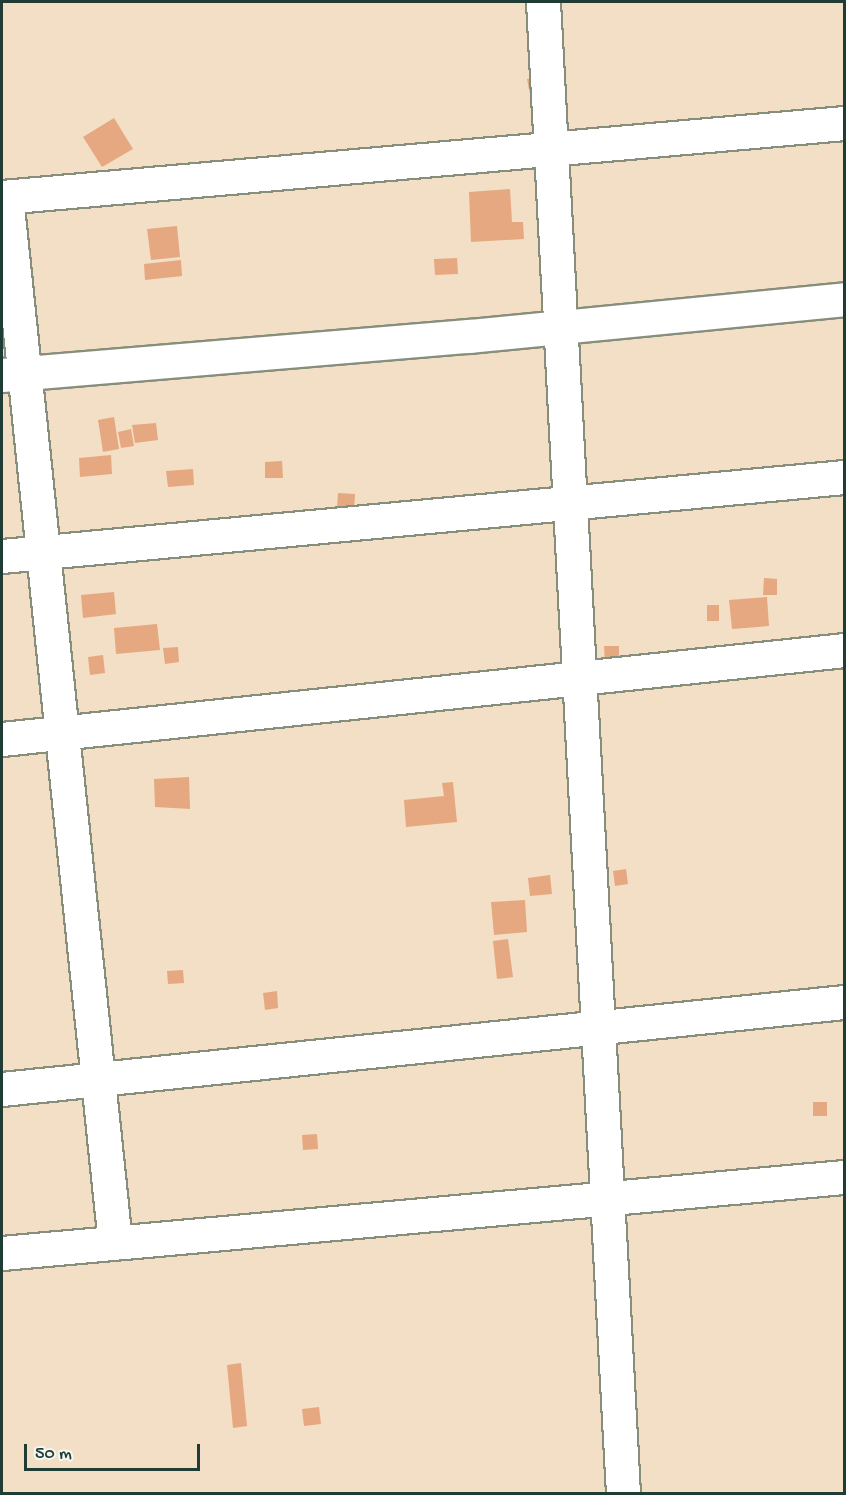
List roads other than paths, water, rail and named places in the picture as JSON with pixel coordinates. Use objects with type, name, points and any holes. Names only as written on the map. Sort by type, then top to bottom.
[{"type":"street","points":[[543,2],[610,1197],[623,1494]]},
{"type":"street","points":[[116,1242],[43,552],[13,374],[4,197],[844,123]]},
{"type":"street","points":[[13,374],[561,327],[844,299]]},
{"type":"street","points":[[2,555],[844,477]]},
{"type":"street","points":[[2,739],[844,650]]},
{"type":"street","points":[[2,1089],[600,1025],[844,1002]]},
{"type":"street","points":[[2,1253],[844,1176]]}]
